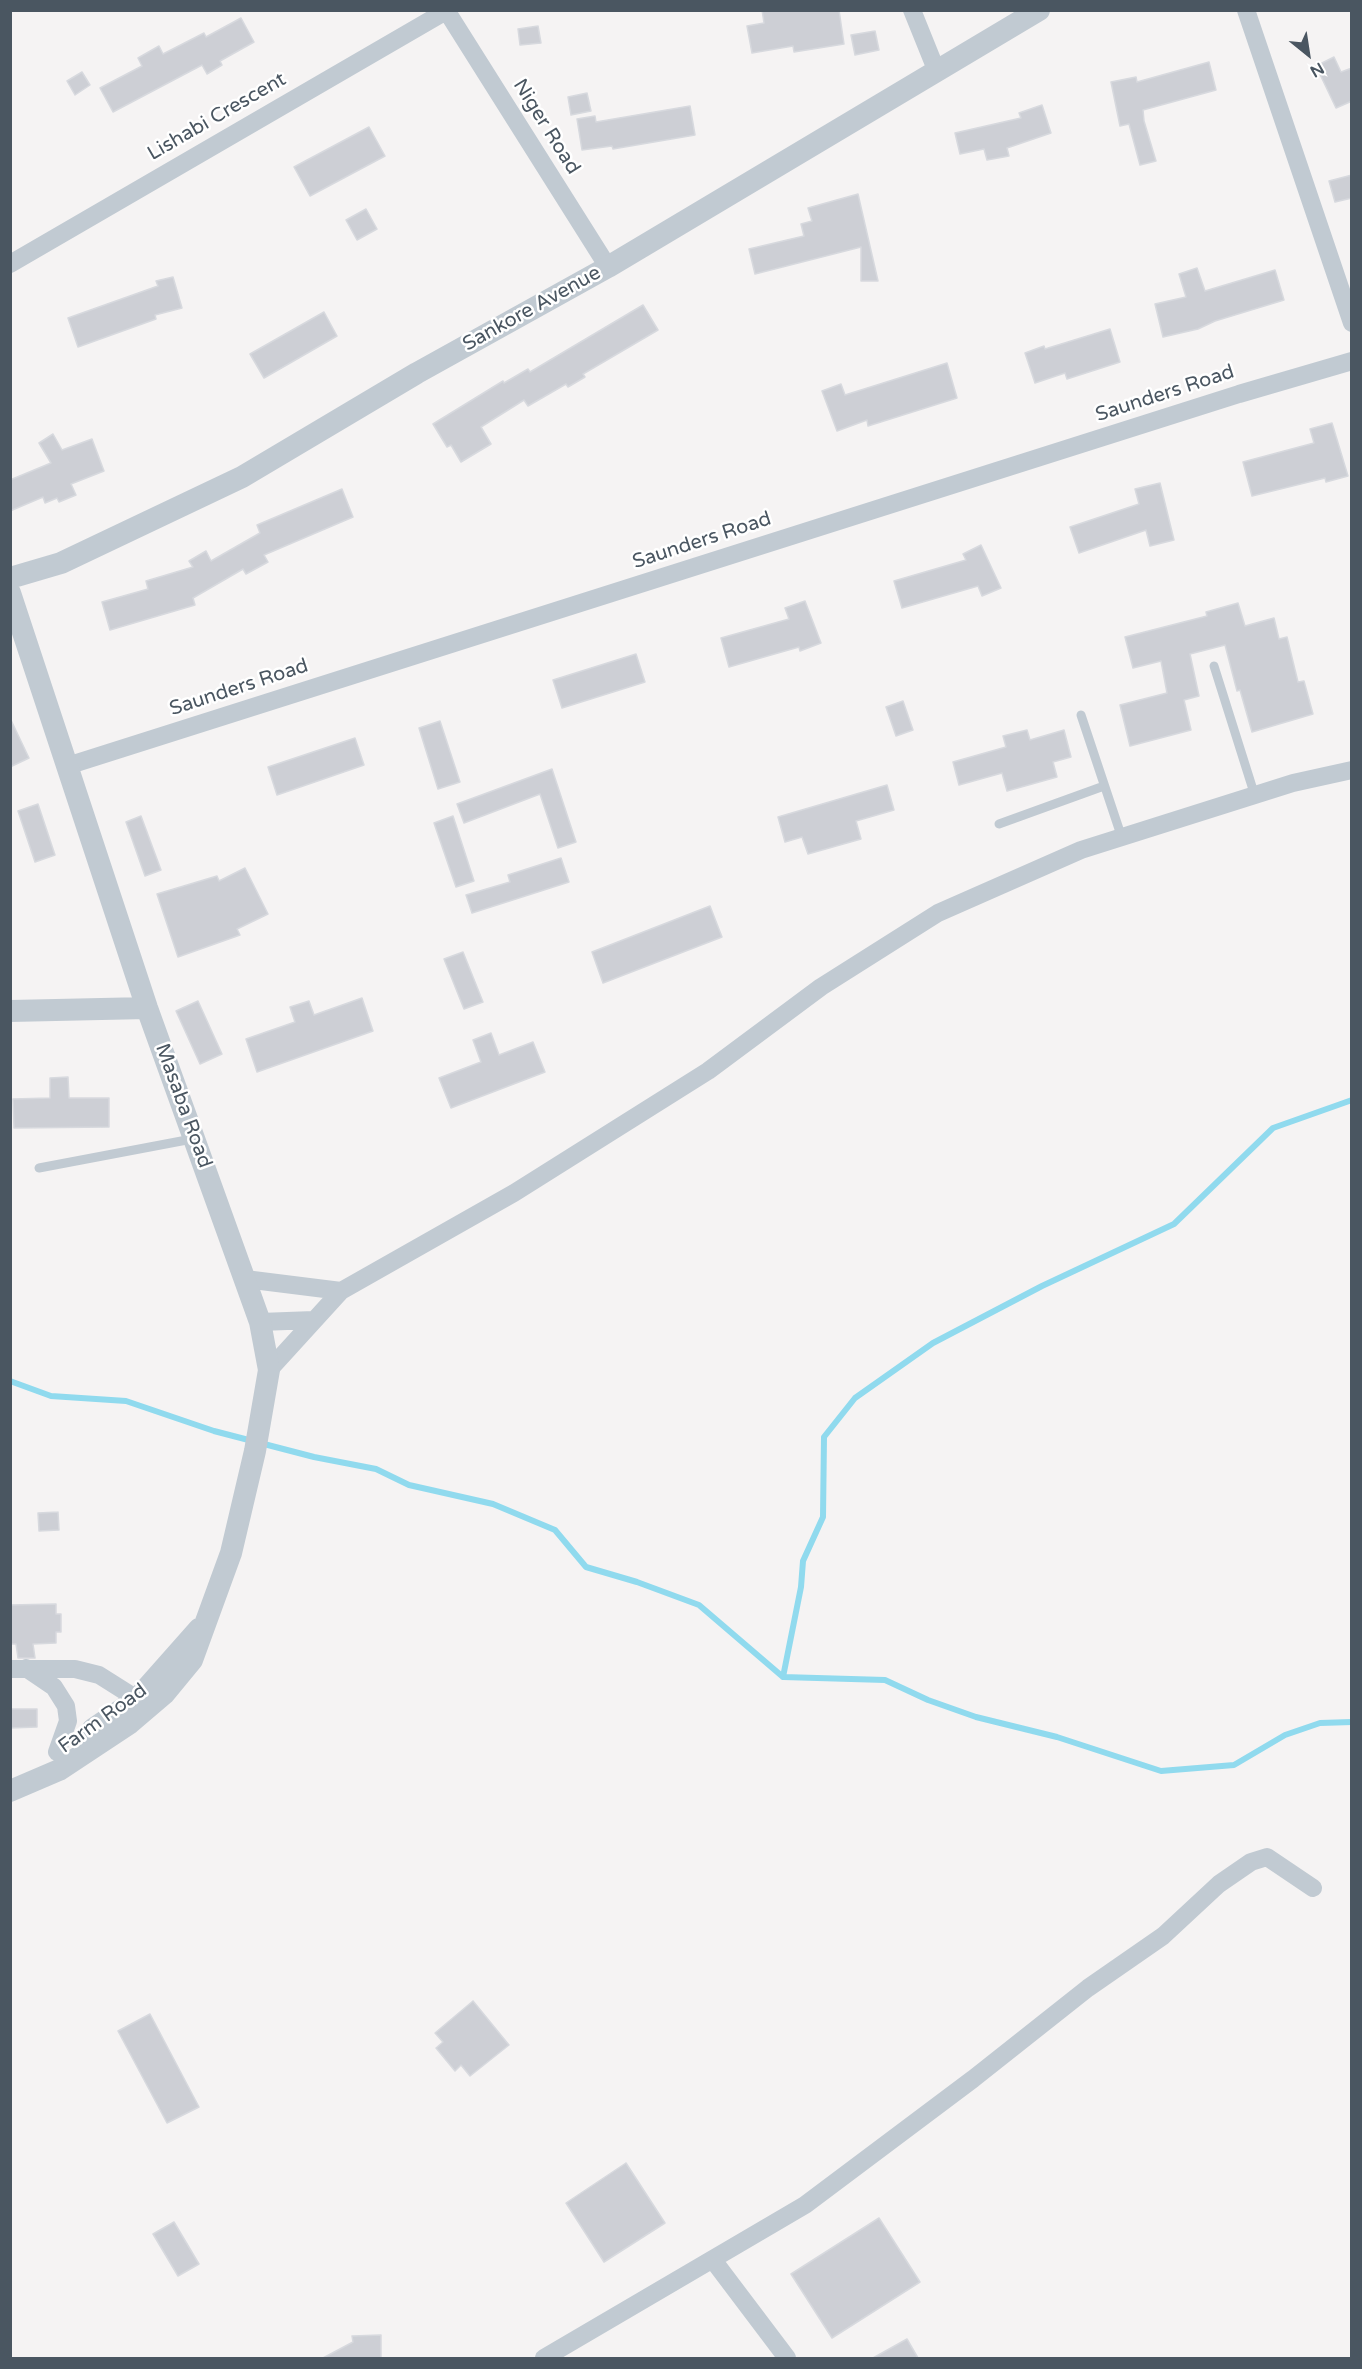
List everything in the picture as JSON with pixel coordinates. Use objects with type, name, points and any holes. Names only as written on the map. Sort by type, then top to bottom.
[{"type":"street","points":[[912,10],[937,72]]},
{"type":"street","name":"Sankore Avenue","points":[[10,578],[61,563],[242,477],[417,373],[608,267],[1039,10]]},
{"type":"street","points":[[1246,10],[1352,323]]},
{"type":"street","name":"Lishabi Crescent","points":[[10,264],[446,11]]},
{"type":"street","name":"Niger Road","points":[[446,11],[608,267]]},
{"type":"street","name":"Saunders Road","points":[[67,766],[1239,394],[1352,361]]},
{"type":"street","name":"Masaba Road","points":[[10,593],[147,1008],[260,1322],[269,1370],[255,1451],[231,1553],[205,1624]]},
{"type":"street","points":[[269,1370],[341,1291],[514,1193],[708,1071],[821,987],[938,913],[1081,850],[1293,783],[1352,770]]},
{"type":"street","points":[[10,1011],[147,1008]]},
{"type":"street","points":[[245,1279],[341,1291]]},
{"type":"street","points":[[260,1322],[314,1320]]},
{"type":"street","name":"Farm Road","points":[[14,1789],[35,1767],[136,1699],[205,1624]]},
{"type":"street","name":"Farm Road","points":[[14,1789],[59,1770],[130,1723],[164,1694],[192,1660],[205,1624]]},
{"type":"street","points":[[18,1669],[75,1670],[99,1675],[136,1699]]},
{"type":"street","points":[[18,1669],[54,1687],[66,1706],[68,1722],[57,1752]]},
{"type":"street","points":[[544,2358],[805,2205],[973,2079],[1088,1988],[1163,1936],[1219,1884],[1243,1867],[1267,1857],[1313,1888]]},
{"type":"street","points":[[713,2260],[787,2358]]},
{"type":"lane","points":[[1214,666],[1255,796]]},
{"type":"lane","points":[[1081,715],[1122,837]]},
{"type":"lane","points":[[999,824],[1104,786]]},
{"type":"lane","points":[[39,1168],[195,1139]]},
{"type":"building","points":[[762,10],[839,10],[844,44],[794,52],[793,46],[752,53],[747,26],[764,23]]},
{"type":"building","points":[[241,18],[254,42],[220,61],[222,65],[207,74],[202,65],[113,112],[100,88],[142,66],[138,58],[159,46],[163,54],[204,33],[206,37]]},
{"type":"building","points":[[538,26],[541,43],[520,45],[518,29]]},
{"type":"building","points":[[875,31],[879,50],[855,55],[851,35]]},
{"type":"building","points":[[1334,57],[1341,72],[1352,68],[1352,101],[1336,108],[1316,66]]},
{"type":"building","points":[[1209,62],[1216,90],[1143,110],[1156,161],[1140,165],[1129,124],[1120,126],[1111,82],[1136,77],[1137,82]]},
{"type":"building","points":[[82,72],[90,85],[75,95],[67,81]]},
{"type":"building","points":[[587,93],[591,111],[571,115],[568,97]]},
{"type":"building","points":[[1042,105],[1051,133],[1007,148],[1009,156],[987,160],[984,149],[960,154],[955,133],[1021,118],[1019,113]]},
{"type":"building","points":[[690,106],[695,135],[613,149],[612,146],[582,150],[577,119],[595,116],[596,122]]},
{"type":"building","points":[[369,127],[385,156],[310,196],[294,167]]},
{"type":"building","points":[[1352,175],[1352,198],[1335,202],[1329,181]]},
{"type":"building","points":[[858,194],[878,281],[861,281],[861,247],[755,274],[749,249],[804,236],[801,224],[812,221],[808,208]]},
{"type":"building","points":[[366,209],[377,229],[357,240],[346,220]]},
{"type":"building","points":[[1197,268],[1205,291],[1275,270],[1284,300],[1215,321],[1198,329],[1163,337],[1155,304],[1186,297],[1179,274]]},
{"type":"building","points":[[173,277],[182,308],[155,315],[156,319],[78,347],[68,318],[158,286],[156,281]]},
{"type":"building","points":[[643,305],[658,330],[583,374],[585,377],[568,387],[566,384],[528,406],[524,400],[481,427],[491,444],[461,462],[451,445],[447,447],[433,424],[503,381],[504,383],[528,369],[530,372]]},
{"type":"building","points":[[324,312],[337,336],[264,378],[250,354]]},
{"type":"building","points":[[1110,329],[1120,362],[1067,379],[1065,373],[1035,383],[1025,353]]},
{"type":"building","points":[[947,363],[957,398],[868,426],[867,420],[837,431],[822,391],[841,384],[845,395]]},
{"type":"building","points":[[1332,423],[1348,476],[1326,482],[1325,478],[1252,496],[1243,462],[1314,443],[1310,429]]},
{"type":"building","points":[[53,434],[62,450],[92,439],[104,471],[71,484],[76,495],[59,502],[57,498],[45,503],[43,497],[10,511],[10,480],[51,463],[39,443]]},
{"type":"building","points":[[1160,483],[1174,540],[1150,546],[1146,530],[1079,553],[1070,527],[1139,504],[1135,489]]},
{"type":"building","points":[[342,489],[353,517],[264,555],[268,562],[246,574],[243,569],[193,598],[195,605],[110,630],[102,602],[148,589],[146,581],[193,567],[189,561],[206,551],[211,561],[260,533],[257,525]]},
{"type":"building","points":[[981,545],[1001,588],[982,596],[978,586],[902,608],[894,581],[966,560],[963,554]]},
{"type":"building","points":[[805,601],[821,643],[800,651],[799,647],[729,667],[721,638],[789,619],[785,608]]},
{"type":"building","points":[[1238,603],[1245,626],[1274,618],[1279,639],[1287,637],[1298,682],[1304,681],[1313,714],[1252,732],[1240,690],[1237,691],[1225,645],[1190,654],[1199,696],[1184,700],[1191,730],[1130,746],[1120,705],[1167,693],[1161,661],[1133,668],[1125,637],[1207,616],[1206,612]]},
{"type":"building","points":[[636,654],[645,682],[562,708],[553,680]]},
{"type":"building","points":[[903,701],[913,730],[896,736],[886,707]]},
{"type":"building","points":[[10,718],[29,758],[10,767]]},
{"type":"building","points":[[440,721],[460,782],[438,789],[419,728]]},
{"type":"building","points":[[1027,730],[1030,740],[1064,730],[1071,757],[1053,762],[1057,777],[1007,791],[1002,773],[959,785],[953,762],[1006,747],[1003,736]]},
{"type":"building","points":[[355,738],[364,765],[277,795],[268,767]]},
{"type":"building","points":[[552,769],[576,842],[558,848],[540,794],[464,823],[457,804]]},
{"type":"building","points":[[887,785],[894,810],[856,821],[861,839],[808,854],[802,837],[785,842],[778,817]]},
{"type":"building","points":[[38,804],[55,855],[35,862],[18,811]]},
{"type":"building","points":[[141,816],[161,870],[145,876],[126,822]]},
{"type":"building","points":[[453,816],[474,881],[456,887],[434,823]]},
{"type":"building","points":[[561,858],[569,882],[472,913],[466,895],[510,882],[508,875]]},
{"type":"building","points":[[245,868],[268,914],[237,929],[240,935],[178,957],[157,894],[217,876],[219,881]]},
{"type":"building","points":[[710,906],[722,937],[603,983],[592,952]]},
{"type":"building","points":[[463,952],[483,1002],[464,1009],[444,959]]},
{"type":"building","points":[[362,998],[373,1031],[257,1072],[246,1039],[295,1022],[290,1007],[309,1001],[314,1015]]},
{"type":"building","points":[[198,1001],[222,1054],[200,1064],[176,1011]]},
{"type":"building","points":[[491,1033],[499,1055],[533,1042],[545,1072],[451,1108],[439,1078],[481,1062],[473,1040]]},
{"type":"building","points":[[68,1077],[69,1098],[109,1098],[109,1127],[14,1128],[13,1099],[50,1098],[50,1078]]},
{"type":"building","points":[[58,1512],[59,1530],[39,1531],[38,1513]]},
{"type":"building","points":[[56,1604],[56,1614],[61,1614],[61,1632],[56,1632],[56,1643],[33,1644],[35,1658],[18,1658],[16,1644],[10,1644],[10,1605]]},
{"type":"building","points":[[10,1709],[37,1709],[37,1727],[10,1728]]},
{"type":"building","points":[[473,2001],[509,2045],[470,2076],[461,2065],[455,2071],[436,2048],[443,2042],[435,2033]]},
{"type":"building","points":[[150,2014],[199,2107],[167,2123],[118,2031]]},
{"type":"building","points":[[626,2163],[665,2223],[604,2262],[566,2203]]},
{"type":"building","points":[[879,2218],[920,2282],[832,2338],[791,2274]]},
{"type":"building","points":[[174,2222],[199,2264],[178,2276],[153,2234]]},
{"type":"building","points":[[381,2335],[381,2358],[323,2358],[353,2342],[352,2336]]},
{"type":"building","points":[[907,2339],[918,2358],[873,2358]]},
{"type":"waterway","points":[[783,1677],[801,1587],[803,1561],[823,1517],[824,1437],[855,1398],[933,1343],[1042,1286],[1174,1224],[1273,1128],[1352,1100]]},
{"type":"waterway","points":[[10,1381],[51,1396],[126,1401],[214,1431],[314,1457],[376,1469],[409,1485],[493,1504],[555,1530],[586,1567],[637,1582],[699,1605],[783,1677],[885,1680],[928,1700],[976,1717],[1057,1737],[1161,1771],[1234,1765],[1285,1735],[1320,1723],[1352,1722]]}]
